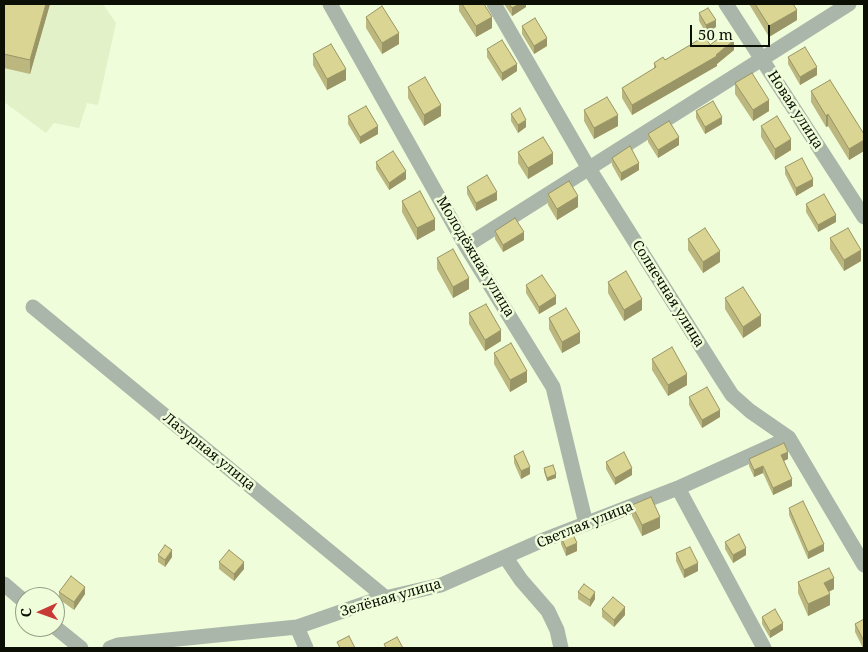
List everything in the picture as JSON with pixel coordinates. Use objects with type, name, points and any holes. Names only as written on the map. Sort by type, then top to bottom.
[{"type":"street","name":"Молодёжная улица","points":[[330,4],[466,246],[553,387],[586,524]]},
{"type":"street","name":"Солнечная улица","points":[[494,4],[588,167],[732,394],[750,410],[790,438],[864,565]]},
{"type":"street","name":"Новая улица","points":[[726,4],[864,217]]},
{"type":"street","points":[[466,246],[760,58],[849,4]]},
{"type":"street","name":"Лазурная улица","points":[[33,307],[386,598]]},
{"type":"street","name":"Светлая улица","points":[[506,558],[541,541],[678,488],[790,438]]},
{"type":"street","points":[[678,488],[764,648]]},
{"type":"street","points":[[506,558],[521,580],[548,611],[557,630],[561,648]]},
{"type":"street","name":"Зелёная улица","points":[[110,648],[118,645],[297,627],[386,598],[441,585],[506,558]]},
{"type":"street","points":[[4,584],[15,593]]},
{"type":"street","points":[[297,627],[306,648]]},
{"type":"street","points":[[65,635],[81,648]]},
{"type":"shaded area","points":[[4,4],[103,4],[116,23],[98,105],[87,103],[79,128],[54,123],[46,133],[4,102]]},
{"type":"building","points":[[4,4],[46,4],[30,60],[4,54]]},
{"type":"building","points":[[462,4],[484,4],[492,17],[476,26]]},
{"type":"building","points":[[509,4],[519,4],[512,8]]},
{"type":"building","points":[[755,4],[793,4],[797,10],[769,26]]},
{"type":"building","points":[[382,6],[399,33],[382,43],[366,17]]},
{"type":"building","points":[[708,8],[716,20],[706,25],[699,13]]},
{"type":"building","points":[[535,18],[547,38],[534,46],[522,26]]},
{"type":"building","points":[[727,32],[734,40],[717,56],[632,105],[622,88],[656,67],[654,63],[663,57],[665,60],[705,36],[710,45]]},
{"type":"building","points":[[502,40],[517,64],[502,73],[487,49]]},
{"type":"building","points":[[331,44],[346,69],[327,79],[313,54]]},
{"type":"building","points":[[805,47],[817,67],[800,77],[788,57]]},
{"type":"building","points":[[752,73],[769,100],[753,110],[735,83]]},
{"type":"building","points":[[425,77],[441,105],[424,115],[408,87]]},
{"type":"building","points":[[830,80],[864,134],[864,140],[849,149],[828,114],[826,116],[811,91]]},
{"type":"building","points":[[607,97],[618,115],[594,128],[584,110]]},
{"type":"building","points":[[713,101],[722,117],[705,127],[696,111]]},
{"type":"building","points":[[366,106],[378,126],[360,137],[348,116]]},
{"type":"building","points":[[520,108],[526,120],[518,125],[511,114]]},
{"type":"building","points":[[777,116],[791,139],[775,149],[761,126]]},
{"type":"building","points":[[669,121],[679,137],[658,150],[648,134]]},
{"type":"building","points":[[543,137],[553,153],[528,168],[518,152]]},
{"type":"building","points":[[630,146],[639,163],[621,173],[612,158]]},
{"type":"building","points":[[393,151],[406,171],[389,183],[376,162]]},
{"type":"building","points":[[802,158],[813,179],[796,188],[785,167]]},
{"type":"building","points":[[487,175],[497,192],[476,203],[467,187]]},
{"type":"building","points":[[569,181],[578,196],[557,209],[548,194]]},
{"type":"building","points":[[420,191],[435,219],[417,228],[402,201]]},
{"type":"building","points":[[824,194],[836,215],[818,225],[806,204]]},
{"type":"building","points":[[515,218],[524,232],[503,245],[495,231]]},
{"type":"building","points":[[705,228],[720,251],[703,262],[688,239]]},
{"type":"building","points":[[848,228],[861,250],[844,260],[830,238]]},
{"type":"building","points":[[453,249],[469,278],[453,287],[437,258]]},
{"type":"building","points":[[626,271],[642,299],[624,310],[608,282]]},
{"type":"building","points":[[542,275],[556,296],[539,307],[526,285]]},
{"type":"building","points":[[743,287],[761,315],[743,327],[725,298]]},
{"type":"building","points":[[486,304],[501,330],[485,340],[469,313]]},
{"type":"building","points":[[566,308],[580,332],[562,342],[549,318]]},
{"type":"building","points":[[511,343],[527,371],[510,380],[494,353]]},
{"type":"building","points":[[672,347],[687,374],[668,385],[652,359]]},
{"type":"building","points":[[707,387],[720,410],[702,420],[689,397]]},
{"type":"building","points":[[784,443],[788,452],[781,455],[792,479],[773,488],[763,466],[754,470],[749,459]]},
{"type":"building","points":[[523,451],[530,467],[521,471],[514,456]]},
{"type":"building","points":[[624,452],[632,468],[615,478],[606,462]]},
{"type":"building","points":[[553,465],[556,474],[547,478],[544,468]]},
{"type":"building","points":[[651,497],[660,517],[642,525],[632,505]]},
{"type":"building","points":[[803,501],[824,544],[808,552],[789,508]]},
{"type":"building","points":[[572,532],[577,543],[566,548],[561,537]]},
{"type":"building","points":[[739,534],[746,548],[733,555],[725,542]]},
{"type":"building","points":[[165,545],[172,550],[165,560],[158,555]]},
{"type":"building","points":[[690,547],[698,563],[684,570],[676,553]]},
{"type":"building","points":[[229,550],[244,562],[234,574],[219,562]]},
{"type":"building","points":[[829,568],[834,578],[824,583],[830,594],[808,604],[798,582]]},
{"type":"building","points":[[71,576],[85,587],[74,602],[65,596],[65,587],[63,587]]},
{"type":"building","points":[[584,584],[595,592],[590,600],[578,592]]},
{"type":"building","points":[[613,597],[625,607],[614,620],[602,609]]},
{"type":"building","points":[[775,609],[783,623],[770,631],[762,617]]},
{"type":"building","points":[[864,619],[864,641],[855,624]]},
{"type":"building","points":[[349,636],[355,648],[340,648],[337,642]]},
{"type":"building","points":[[397,637],[403,648],[386,648],[384,644]]}]
